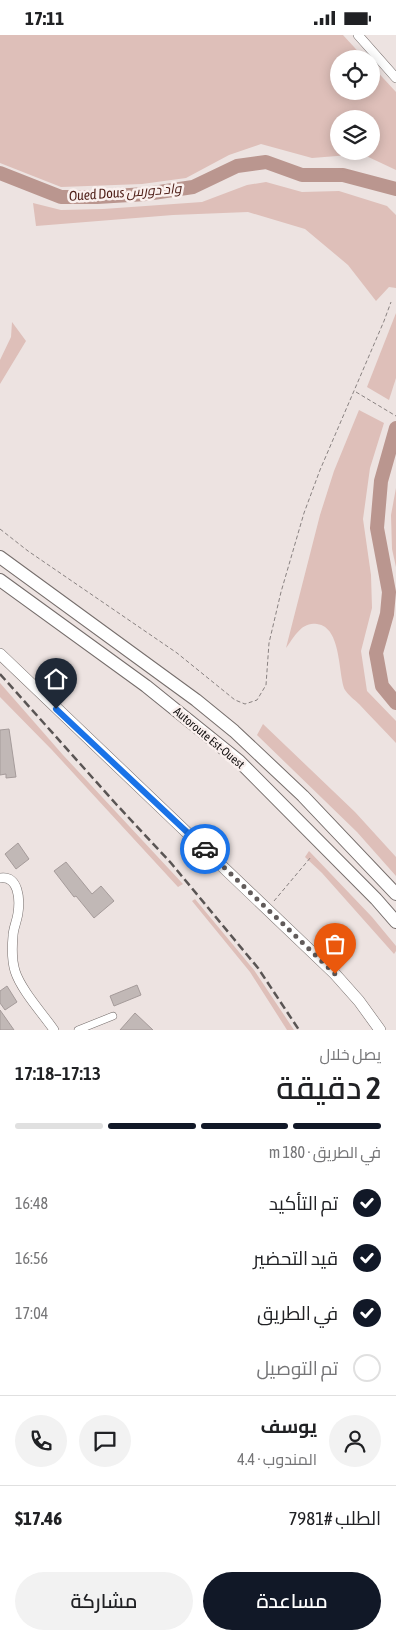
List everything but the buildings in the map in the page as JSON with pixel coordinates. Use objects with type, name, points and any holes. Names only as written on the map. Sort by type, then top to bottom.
[{"type":"highway","name":"Autoroute Est-Ouest","points":[[0,557],[196,700],[234,731],[303,796],[396,893]]},
{"type":"highway","name":"Autoroute Est-Ouest","points":[[0,580],[146,686],[239,761],[363,886],[396,922]]},
{"type":"main road","points":[[0,654],[335,974],[359,1001],[380,1030]]},
{"type":"street","points":[[358,35],[396,77]]},
{"type":"street","points":[[0,879],[8,878],[12,880],[18,893],[18,912],[13,935],[15,971],[19,980],[54,1030]]},
{"type":"street","points":[[78,1030],[113,1016]]},
{"type":"path","points":[[0,529],[94,597],[177,653],[235,700],[245,705],[257,700],[266,685],[269,643],[281,592],[304,513],[320,470],[391,302]]},
{"type":"path","points":[[354,392],[396,416]]},
{"type":"path","points":[[267,909],[311,857]]},
{"type":"shaded area","points":[[0,35],[343,35],[357,50],[330,50],[330,100],[380,100],[380,75],[396,92],[396,170],[375,160],[380,160],[380,110],[330,110],[330,157],[312,158],[261,144],[229,155],[186,178],[142,184],[61,187],[0,163]]},
{"type":"shaded area","points":[[266,182],[302,192],[339,191],[387,206],[396,215],[396,288],[389,287],[376,301],[348,265],[305,229],[248,212],[173,215],[36,226],[33,203],[61,210],[202,202],[247,185]]},
{"type":"shaded area","points":[[396,313],[396,378],[389,400],[367,387]]},
{"type":"shaded area","points":[[12,322],[26,341],[0,384],[0,360],[11,337]]},
{"type":"shaded area","points":[[359,410],[384,423],[370,468],[363,519],[371,575],[372,608],[361,651],[367,691],[396,721],[396,743],[345,690],[335,642],[331,633],[325,627],[312,624],[303,627],[286,648],[320,515],[334,471]]},
{"type":"shaded area","points":[[396,488],[396,567],[392,549],[391,515]]},
{"type":"shaded area","points":[[0,683],[63,755],[183,884],[178,887],[52,750],[0,697]]},
{"type":"shaded area","points":[[263,724],[355,812],[396,857],[396,876],[357,832],[257,735]]},
{"type":"shaded area","points":[[309,851],[372,917],[396,946],[394,954],[322,873],[305,857]]},
{"type":"shaded area","points":[[195,899],[254,970],[294,1030],[287,1030],[250,972],[192,901]]},
{"type":"waterway","name":"Oued Dous واد دورس","points":[[0,173],[61,197],[97,197],[146,194],[193,187],[237,166],[266,162],[302,175],[343,175],[396,189]]},
{"type":"waterway","name":"Oued Dous واد دورس","points":[[396,428],[381,481],[377,528],[389,592],[387,614],[376,653],[382,686],[396,703]]},
{"type":"railway","points":[[0,674],[171,863],[258,968],[299,1030]]},
{"type":"way so far","points":[[205,849],[335,974]]},
{"type":"route","points":[[56,709],[205,849]]}]
